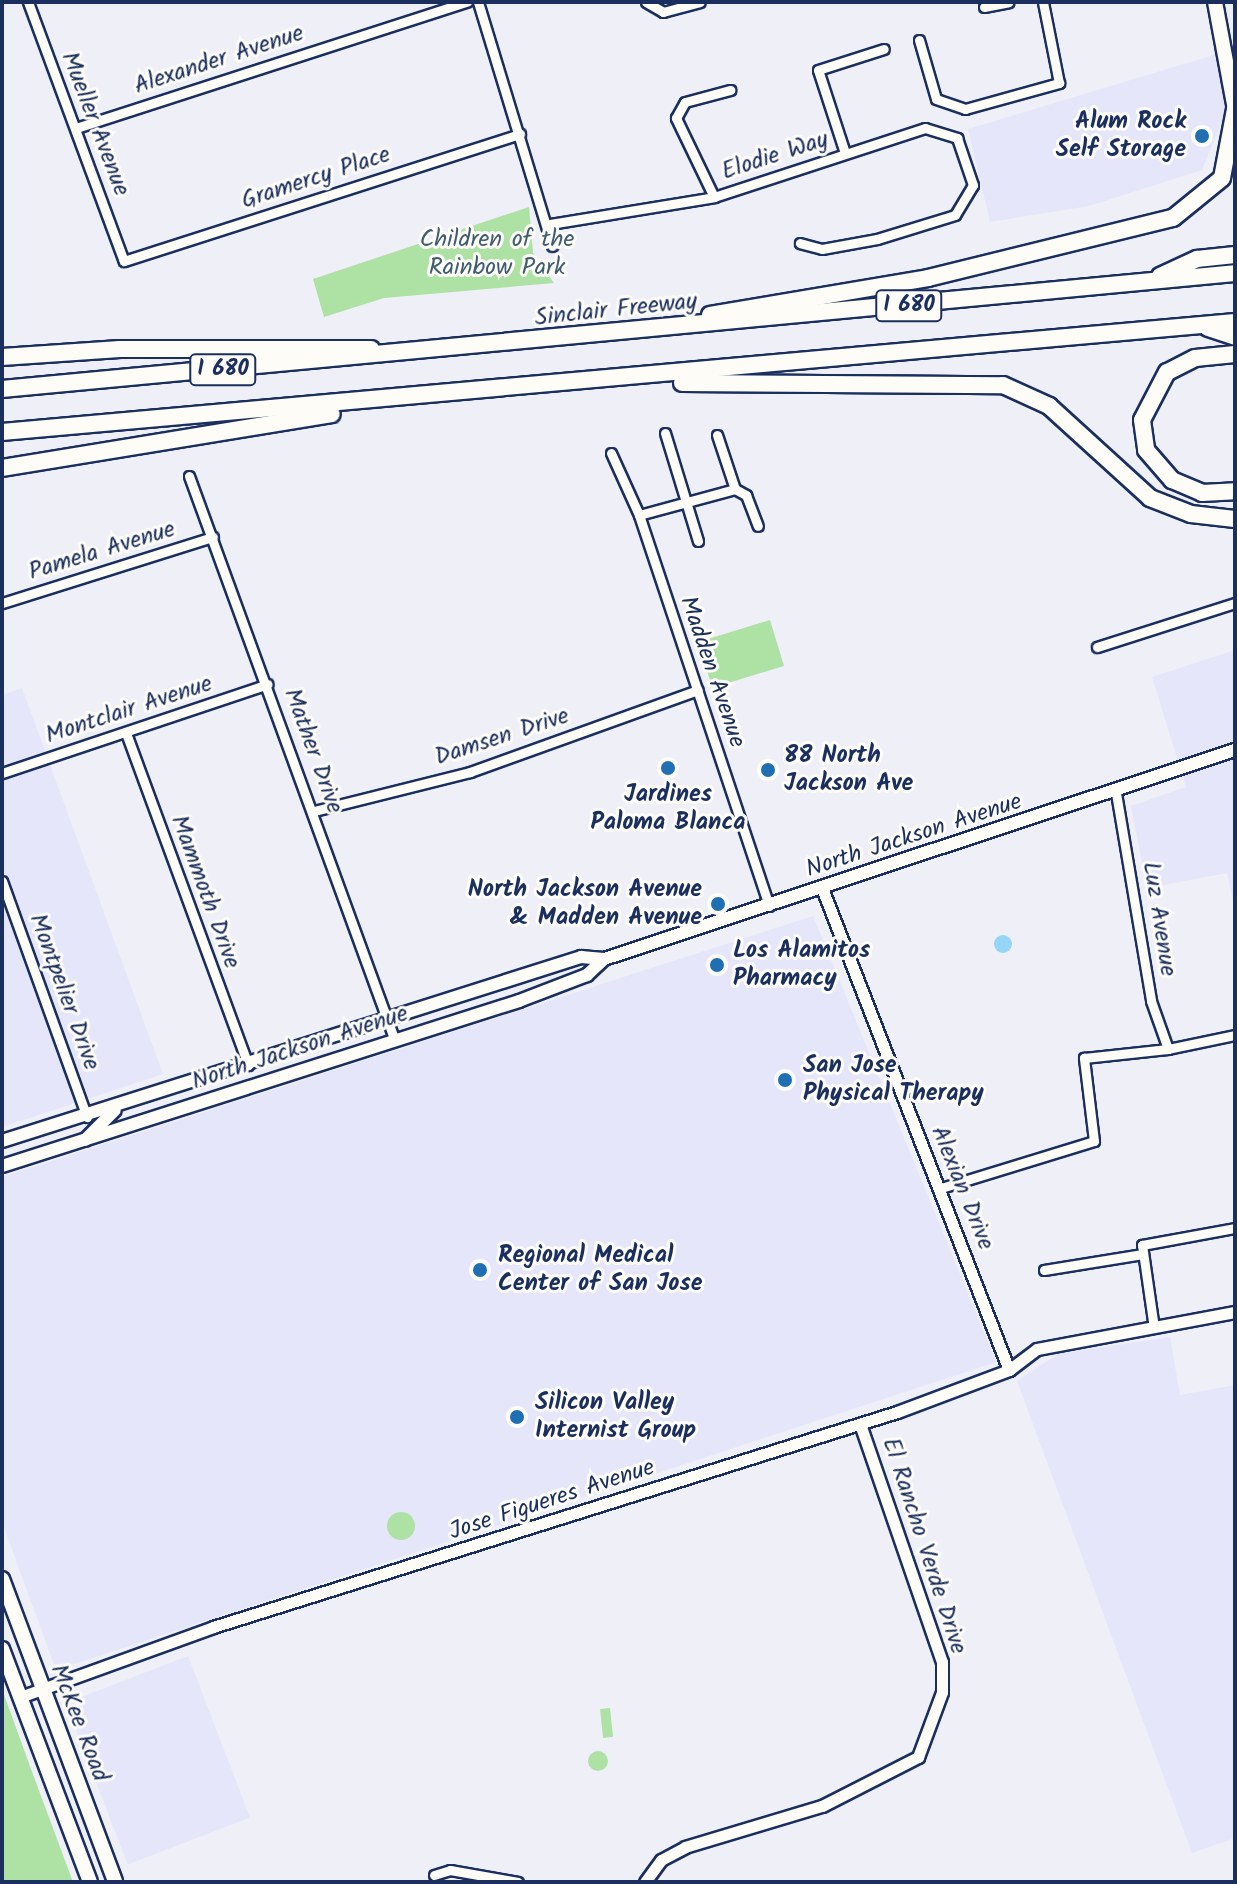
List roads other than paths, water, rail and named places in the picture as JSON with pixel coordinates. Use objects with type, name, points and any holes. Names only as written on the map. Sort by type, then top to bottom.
[{"type":"highway","points":[[582,337],[928,278],[1158,224],[1216,188],[1229,163],[1235,109]]},
{"type":"highway","points":[[1145,283],[1197,259],[1235,255]]},
{"type":"highway","name":"Sinclair Freeway","points":[[2,389],[444,352],[1235,273]]},
{"type":"highway","name":"I 680","points":[[2,432],[443,396],[1235,322]]},
{"type":"highway","points":[[1199,325],[1235,337]]},
{"type":"highway","points":[[6,356],[302,347],[444,352]]},
{"type":"highway","points":[[1235,354],[1195,358],[1167,372],[1145,406],[1142,435],[1153,463],[1172,480],[1202,493],[1235,491]]},
{"type":"highway","points":[[565,384],[1003,385],[1049,406],[1150,498],[1191,514],[1235,519]]},
{"type":"highway","points":[[2,468],[443,396]]},
{"type":"main road","points":[[1215,2],[1235,109]]},
{"type":"main road","name":"North Jackson Avenue","points":[[2,1141],[87,1117],[581,957],[604,959],[1116,793],[1235,750]]},
{"type":"main road","name":"North Jackson Avenue","points":[[2,1166],[395,1041],[587,975],[604,959]]},
{"type":"main road","points":[[85,1140],[117,1107]]},
{"type":"main road","name":"McKee Road","points":[[2,1579],[115,1882]]},
{"type":"main road","name":"McKee Road","points":[[2,1649],[90,1882]]},
{"type":"street","name":"Mueller Avenue","points":[[28,2],[124,261]]},
{"type":"street","name":"Alexander Avenue","points":[[76,128],[467,2]]},
{"type":"street","points":[[478,2],[550,224],[552,246]]},
{"type":"street","points":[[646,2],[663,12],[700,2]]},
{"type":"street","points":[[984,7],[1009,2]]},
{"type":"street","points":[[919,40],[936,99],[965,109],[1059,83],[1043,2]]},
{"type":"street","points":[[845,153],[818,70],[884,49]]},
{"type":"street","points":[[714,197],[676,118],[685,102],[730,90]]},
{"type":"street","name":"Elodie Way","points":[[550,224],[714,197],[937,126],[957,138],[973,185],[955,215],[877,239],[822,249],[800,243]]},
{"type":"street","name":"Gramercy Place","points":[[124,261],[520,134]]},
{"type":"street","points":[[665,433],[698,541]]},
{"type":"street","points":[[717,435],[735,489]]},
{"type":"street","name":"Madden Avenue","points":[[611,453],[639,515],[769,906]]},
{"type":"street","name":"Mather Drive","points":[[189,476],[268,684],[395,1041]]},
{"type":"street","points":[[639,515],[735,489],[746,495],[758,526]]},
{"type":"street","name":"Pamela Avenue","points":[[2,603],[213,537]]},
{"type":"street","points":[[1097,647],[1235,603]]},
{"type":"street","name":"Montclair Avenue","points":[[2,773],[268,684]]},
{"type":"street","name":"Damsen Drive","points":[[314,811],[470,772],[698,690]]},
{"type":"street","name":"Mammoth Drive","points":[[126,733],[248,1065]]},
{"type":"street","name":"Luz Avenue","points":[[1116,793],[1151,1001],[1168,1049]]},
{"type":"street","name":"Montpelier Drive","points":[[2,881],[87,1117]]},
{"type":"street","name":"Alexian Drive","points":[[822,888],[1009,1370]]},
{"type":"street","points":[[938,1189],[1094,1141],[1084,1058],[1168,1049],[1235,1035]]},
{"type":"street","points":[[1154,1328],[1142,1245],[1235,1228]]},
{"type":"street","points":[[1044,1270],[1143,1254]]},
{"type":"street","name":"Jose Figueres Avenue","points":[[20,1697],[213,1627],[860,1424],[1009,1370],[1037,1349],[1235,1312]]},
{"type":"street","name":"El Rancho Verde Drive","points":[[645,1882],[661,1860],[685,1847],[822,1806],[918,1757],[942,1692],[942,1662],[860,1424]]},
{"type":"street","points":[[434,1875],[450,1870],[518,1882]]},
{"type":"water","points":[[1003,935],[1012,944],[1003,953],[994,944]]},
{"type":"place","name":"Alum Rock Self Storage","points":[[1202,136]]},
{"type":"place","name":"Jardines Paloma Blanca","points":[[668,768]]},
{"type":"place","name":"88 North Jackson Ave","points":[[768,770]]},
{"type":"place","name":"North Jackson Avenue & Madden Avenue","points":[[718,904]]},
{"type":"place","name":"Los Alamitos Pharmacy","points":[[717,965]]},
{"type":"place","name":"San Jose Physical Therapy","points":[[785,1080]]},
{"type":"place","name":"Regional Medical Center of San Jose","points":[[480,1270]]},
{"type":"place","name":"Silicon Valley Internist Group","points":[[517,1417]]},
{"type":"park label","name":"Children of the Rainbow Park","points":[[497,254]]}]
